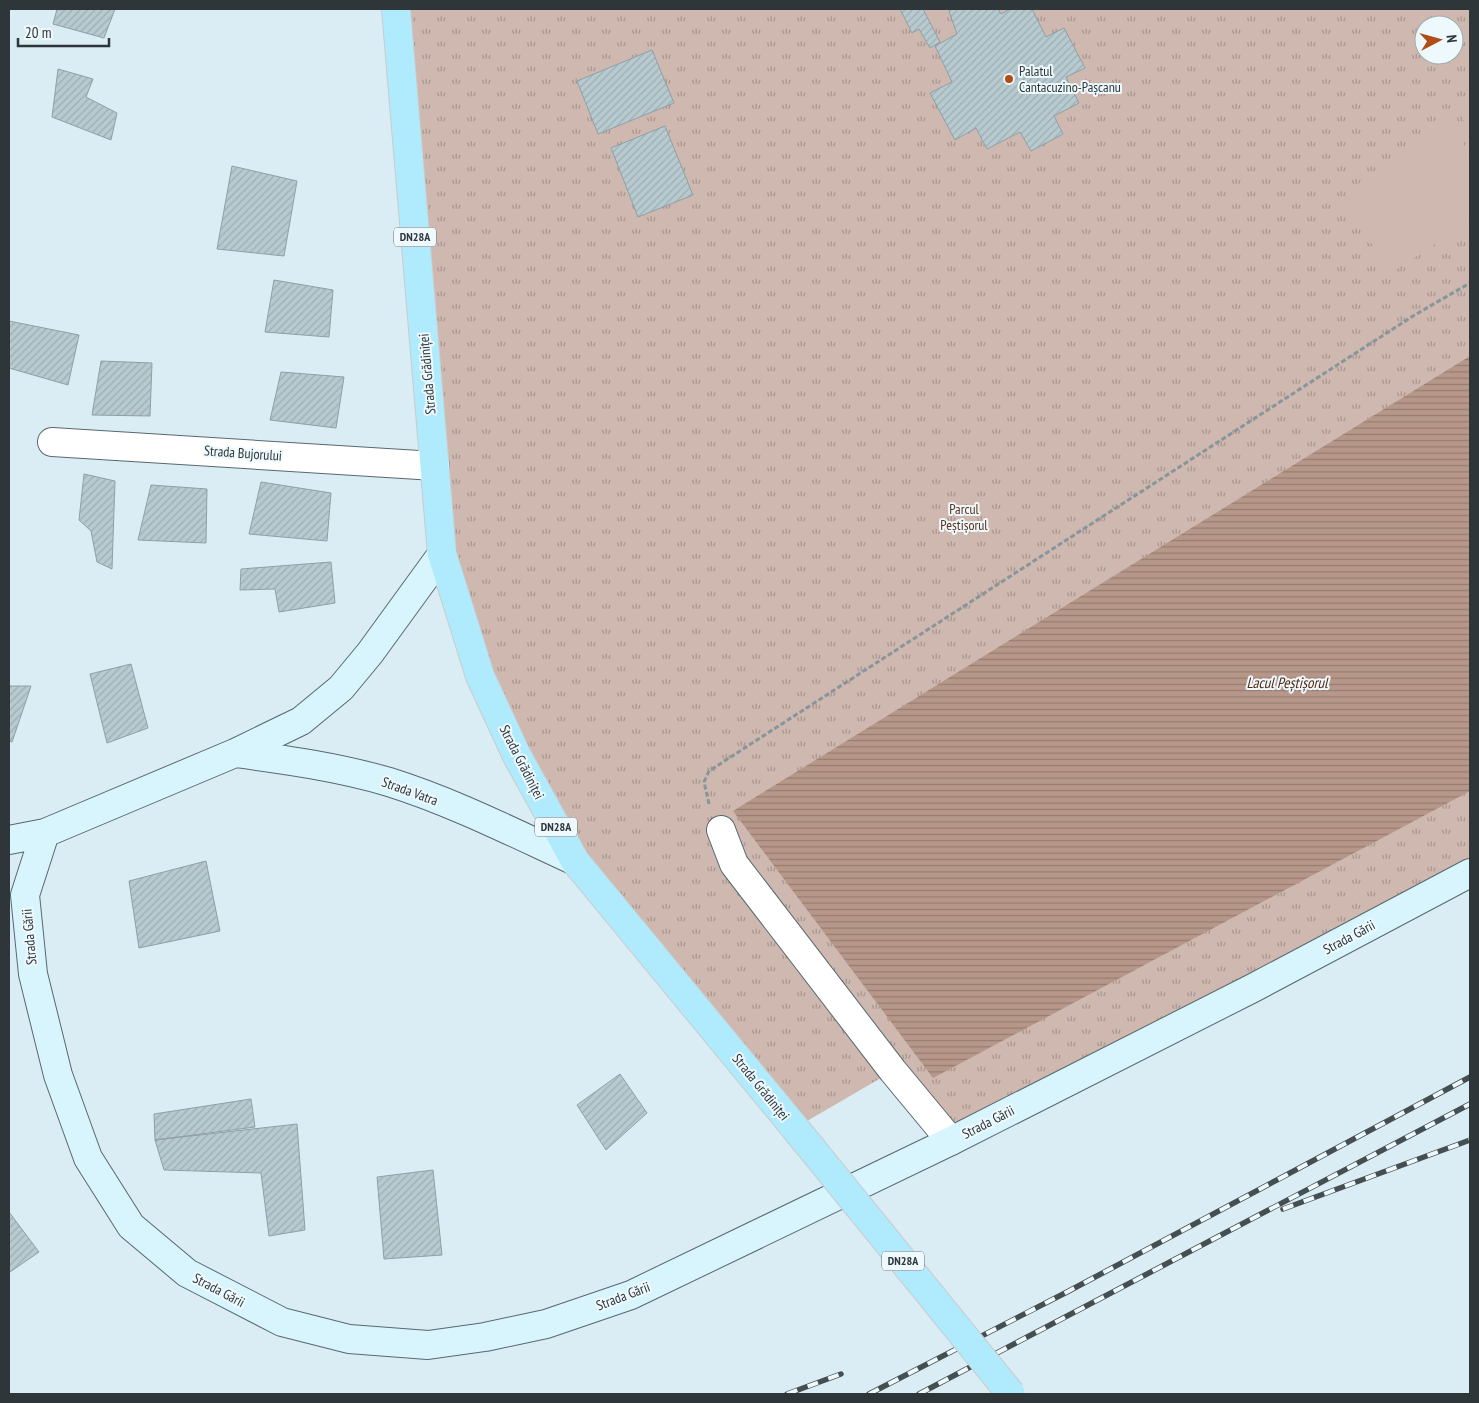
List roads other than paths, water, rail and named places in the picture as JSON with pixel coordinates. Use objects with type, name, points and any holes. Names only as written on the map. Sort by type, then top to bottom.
[{"type":"main road","name":"Strada Grădiniței","points":[[396,9],[442,554],[480,676],[516,754],[575,861],[1012,1394]]},
{"type":"street","name":"Strada Bujorului","points":[[52,442],[435,466]]},
{"type":"street","points":[[9,840],[45,833],[235,753],[300,721],[341,688],[370,653],[442,554]]},
{"type":"street","name":"Strada Vatra","points":[[235,753],[314,763],[390,782],[471,814],[575,861]]},
{"type":"street","points":[[721,830],[734,864],[893,1071],[951,1141]]},
{"type":"street","name":"Strada Gării","points":[[45,833],[25,895],[33,974],[58,1075],[88,1158],[131,1226],[187,1273],[282,1322],[348,1339],[428,1345],[485,1337],[546,1324],[631,1295],[951,1141],[1253,988],[1470,873]]},
{"type":"water","name":"Lacul Peștișorul","points":[[1470,356],[1470,791],[933,1078],[733,811]]},
{"type":"railway","points":[[869,1394],[1067,1292],[1470,1077]]},
{"type":"railway","points":[[919,1394],[1470,1104]]},
{"type":"railway","points":[[1283,1209],[1470,1140]]},
{"type":"railway","points":[[787,1394],[841,1374]]},
{"type":"place","name":"Palatul Cantacuzino-Pașcanu","points":[[1009,79]]},
{"type":"park label","name":"Parcul Peștișorul","points":[[964,518]]}]
